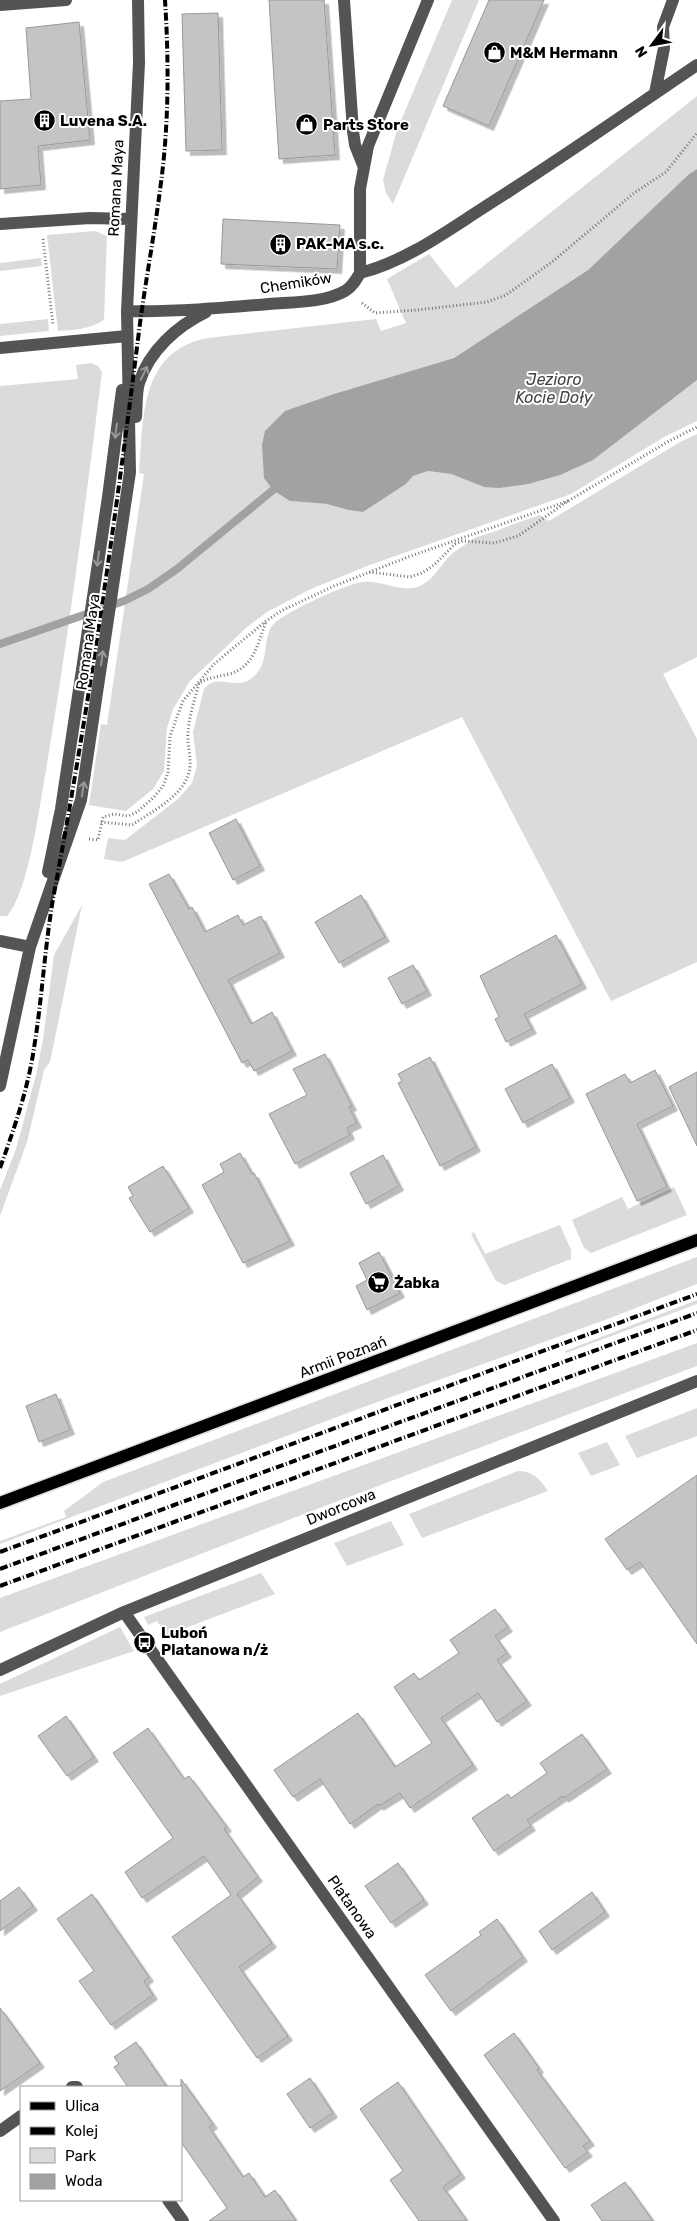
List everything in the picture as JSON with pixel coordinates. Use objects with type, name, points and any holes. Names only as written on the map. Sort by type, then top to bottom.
[{"type":"main road","name":"Armii Poznań","points":[[0,1504],[697,1240]]},
{"type":"street","points":[[0,5],[66,0]]},
{"type":"street","name":"Romana Maya","points":[[34,932],[81,800],[130,472],[127,311],[139,63],[138,0]]},
{"type":"street","points":[[344,0],[353,131],[355,145],[364,165]]},
{"type":"street","points":[[428,0],[374,127],[364,165],[360,189],[360,273],[391,263],[424,246],[513,189],[697,65]]},
{"type":"street","points":[[655,93],[664,48],[663,27],[673,0]]},
{"type":"street","points":[[0,224],[96,218],[130,219]]},
{"type":"street","name":"Chemików","points":[[127,311],[183,312],[314,300],[346,290],[354,283],[360,273]]},
{"type":"street","name":"Chemików","points":[[130,472],[139,384],[145,370],[162,344],[177,330],[194,318],[212,309]]},
{"type":"street","points":[[0,348],[56,343],[127,342]]},
{"type":"street","name":"Romana Maya","points":[[0,1086],[61,809],[106,510],[127,342]]},
{"type":"street","points":[[0,941],[30,946]]},
{"type":"street","name":"Dworcowa","points":[[0,1670],[124,1612],[697,1381]]},
{"type":"street","name":"Platanowa","points":[[124,1612],[554,2221]]},
{"type":"street","points":[[0,2131],[20,2117]]},
{"type":"street","points":[[169,2201],[183,2221]]},
{"type":"path","points":[[346,290],[375,313],[487,302],[506,295],[552,262],[634,192],[666,172],[697,133]]},
{"type":"path","points":[[43,235],[47,292],[56,343]]},
{"type":"path","points":[[368,572],[403,577],[422,573],[434,565],[455,544],[464,541],[494,543],[518,536],[568,501],[668,441],[697,428]]},
{"type":"path","points":[[85,838],[98,840],[103,817],[108,814],[128,816],[144,806],[163,786],[168,773],[170,736],[183,701],[214,664],[266,621],[308,598],[368,572],[568,501]]},
{"type":"path","points":[[101,822],[132,825],[175,795],[188,776],[190,766],[188,732],[199,683],[209,677],[234,672],[250,661],[266,621]]},
{"type":"green space","points":[[452,0],[479,0],[393,204],[386,193],[383,180],[397,130]]},
{"type":"green space","points":[[697,96],[697,169],[689,174],[588,270],[454,358],[337,393],[290,501],[327,504],[363,512],[406,484],[413,476],[428,471],[451,474],[484,487],[697,380],[697,421],[664,437],[571,494],[367,566],[311,589],[267,612],[247,627],[190,681],[173,709],[167,728],[164,771],[153,789],[126,811],[89,805],[101,724],[107,725],[144,474],[139,473],[145,410],[157,372],[169,357],[185,345],[208,338],[376,319],[381,331],[406,323],[387,279],[429,254],[456,288]]},
{"type":"green space","points":[[95,231],[107,236],[104,320],[88,327],[58,331],[47,235]]},
{"type":"green space","points":[[41,258],[42,266],[0,271],[0,263]]},
{"type":"green space","points":[[48,319],[49,331],[0,336],[0,324]]},
{"type":"green space","points":[[91,363],[98,366],[102,372],[75,577],[44,782],[31,852],[21,890],[7,916],[0,916],[0,386],[78,379],[76,365]]},
{"type":"green space","points":[[697,434],[697,657],[663,674],[697,739],[697,962],[611,1001],[462,717],[122,862],[104,859],[108,838],[125,840],[178,799],[192,783],[197,766],[193,732],[204,689],[209,684],[215,682],[240,683],[252,678],[262,664],[268,633],[277,621],[318,598],[344,587],[363,582],[400,588],[415,588],[422,585],[432,577],[452,554],[472,539],[540,515],[549,521],[680,442]]},
{"type":"green space","points":[[82,905],[50,1062],[44,1070],[27,1142],[0,1216],[0,1190],[16,1149],[36,1075],[43,1040],[54,955]]},
{"type":"green space","points":[[674,1187],[687,1215],[591,1253],[584,1248],[572,1220],[622,1197],[628,1209]]},
{"type":"green space","points":[[560,1225],[571,1250],[571,1259],[505,1285],[496,1281],[471,1234],[474,1232],[485,1254]]},
{"type":"green space","points":[[697,1257],[697,1284],[605,1320],[369,1405],[0,1544],[0,1541],[66,1517],[64,1511],[103,1482]]},
{"type":"green space","points":[[697,1300],[697,1304],[566,1353],[565,1351]]},
{"type":"green space","points":[[697,1343],[697,1366],[309,1512],[0,1632],[0,1598]]},
{"type":"green space","points":[[697,1408],[697,1436],[637,1458],[625,1436]]},
{"type":"green space","points":[[607,1442],[620,1465],[591,1476],[578,1453]]},
{"type":"green space","points":[[518,1471],[528,1472],[536,1476],[548,1491],[422,1538],[409,1514]]},
{"type":"green space","points":[[391,1521],[404,1545],[347,1566],[334,1543]]},
{"type":"green space","points":[[261,1573],[275,1594],[167,1635],[157,1621],[148,1625],[144,1617]]},
{"type":"green space","points":[[120,1627],[134,1651],[0,1696],[0,1684]]},
{"type":"water","name":"Jezioro Kocie Doły","points":[[697,169],[697,380],[593,460],[560,475],[528,484],[499,488],[484,487],[451,474],[428,471],[413,476],[406,484],[363,512],[327,504],[290,501],[273,490],[264,478],[262,445],[265,431],[285,411],[337,393],[454,358],[588,270],[689,174]]},
{"type":"building","points":[[269,0],[324,0],[335,155],[279,159]]},
{"type":"building","name":"M&M Hermann","points":[[489,0],[544,0],[489,126],[443,106]]},
{"type":"building","points":[[218,13],[222,150],[186,151],[182,14]]},
{"type":"building","name":"Luvena S.A.","points":[[79,22],[90,140],[38,146],[41,185],[0,189],[0,101],[31,99],[26,28]]},
{"type":"building","name":"PAK-MA s.c.","points":[[223,219],[340,225],[337,269],[221,264]]},
{"type":"building","points":[[236,819],[260,866],[233,880],[209,833]]},
{"type":"building","points":[[169,874],[189,909],[192,907],[205,932],[238,915],[243,925],[261,916],[280,953],[228,980],[251,1024],[272,1012],[292,1051],[254,1071],[248,1060],[242,1063],[149,884]]},
{"type":"building","points":[[361,895],[385,937],[339,963],[315,922]]},
{"type":"building","points":[[556,935],[582,984],[524,1014],[532,1029],[506,1042],[495,1019],[499,1017],[480,976]]},
{"type":"building","points":[[413,965],[427,991],[402,1004],[388,978]]},
{"type":"building","points":[[325,1054],[352,1106],[349,1107],[357,1123],[347,1128],[350,1135],[295,1164],[269,1114],[307,1095],[293,1069]]},
{"type":"building","points":[[430,1057],[476,1147],[440,1166],[398,1083],[402,1081],[398,1074]]},
{"type":"building","points":[[552,1064],[570,1098],[523,1123],[505,1089]]},
{"type":"building","points":[[655,1070],[673,1106],[637,1124],[667,1187],[637,1201],[586,1094],[625,1074],[630,1083]]},
{"type":"building","points":[[697,1072],[697,1146],[669,1087]]},
{"type":"building","points":[[240,1153],[252,1174],[254,1173],[290,1241],[243,1263],[202,1185],[224,1172],[220,1164]]},
{"type":"building","points":[[383,1155],[399,1186],[366,1204],[350,1173]]},
{"type":"building","points":[[163,1166],[189,1208],[150,1232],[129,1198],[133,1196],[128,1187]]},
{"type":"building","name":"Żabka","points":[[379,1252],[400,1293],[367,1310],[356,1286],[367,1280],[359,1263]]},
{"type":"building","points":[[56,1394],[70,1430],[39,1442],[26,1406]]},
{"type":"building","points":[[697,1475],[697,1644],[640,1562],[627,1570],[605,1539]]},
{"type":"building","points":[[495,1609],[508,1627],[495,1636],[507,1653],[497,1660],[527,1701],[497,1722],[478,1693],[441,1718],[473,1765],[410,1808],[400,1793],[379,1806],[378,1804],[350,1824],[320,1779],[293,1797],[274,1770],[358,1713],[395,1767],[432,1743],[394,1687],[414,1673],[419,1680],[459,1653],[450,1640]]},
{"type":"building","points":[[66,1716],[94,1757],[67,1776],[38,1736]]},
{"type":"building","points":[[148,1728],[184,1779],[189,1776],[227,1827],[224,1829],[258,1877],[237,1894],[272,1943],[239,1967],[288,2036],[257,2058],[172,1937],[231,1895],[204,1856],[142,1898],[125,1872],[173,1838],[113,1753]]},
{"type":"building","points":[[582,1734],[607,1769],[527,1820],[531,1826],[494,1851],[472,1818],[508,1794],[511,1798],[547,1773],[540,1763]]},
{"type":"building","points":[[398,1863],[424,1900],[391,1923],[365,1886]]},
{"type":"building","points":[[19,1887],[33,1906],[0,1931],[0,1901]]},
{"type":"building","points":[[592,1892],[605,1912],[552,1950],[539,1931]]},
{"type":"building","points":[[92,1894],[149,1977],[144,1981],[153,1995],[111,2025],[79,1981],[94,1971],[57,1919]]},
{"type":"building","points":[[497,1919],[523,1957],[451,2011],[425,1975],[481,1935],[479,1932]]},
{"type":"building","points":[[0,2008],[40,2063],[0,2091]]},
{"type":"building","points":[[514,2033],[539,2068],[537,2070],[590,2141],[583,2146],[588,2152],[565,2168],[484,2055]]},
{"type":"building","points":[[136,2042],[166,2086],[127,2086],[114,2067],[119,2064],[114,2057]]},
{"type":"building","points":[[310,2078],[333,2113],[310,2128],[287,2094]]},
{"type":"building","points":[[181,2079],[213,2124],[209,2127],[243,2177],[249,2173],[265,2197],[275,2190],[296,2221],[209,2221],[227,2208],[182,2143]]},
{"type":"building","points":[[398,2082],[461,2174],[443,2187],[467,2221],[419,2221],[390,2180],[403,2171],[360,2109]]},
{"type":"building","points":[[625,2182],[653,2221],[602,2221],[591,2205]]},
{"type":"waterway","points":[[0,644],[124,601],[148,589],[177,569],[273,490]]},
{"type":"railway","points":[[0,1168],[20,1109],[31,1063],[52,904],[80,746],[112,539],[141,313],[163,166],[167,95],[165,0]]},
{"type":"railway","points":[[0,1552],[697,1294]]},
{"type":"railway","points":[[0,1569],[697,1313]]},
{"type":"railway","points":[[0,1586],[697,1330]]},
{"type":"place","name":"M&M Hermann","points":[[494,53]]},
{"type":"place","name":"Luvena S.A.","points":[[44,121]]},
{"type":"place","name":"Parts Store","points":[[307,125]]},
{"type":"place","name":"PAK-MA s.c.","points":[[280,244]]},
{"type":"place","name":"Żabka","points":[[378,1283]]},
{"type":"place","name":"Luboń Platanowa n/ż","points":[[145,1642]]}]
